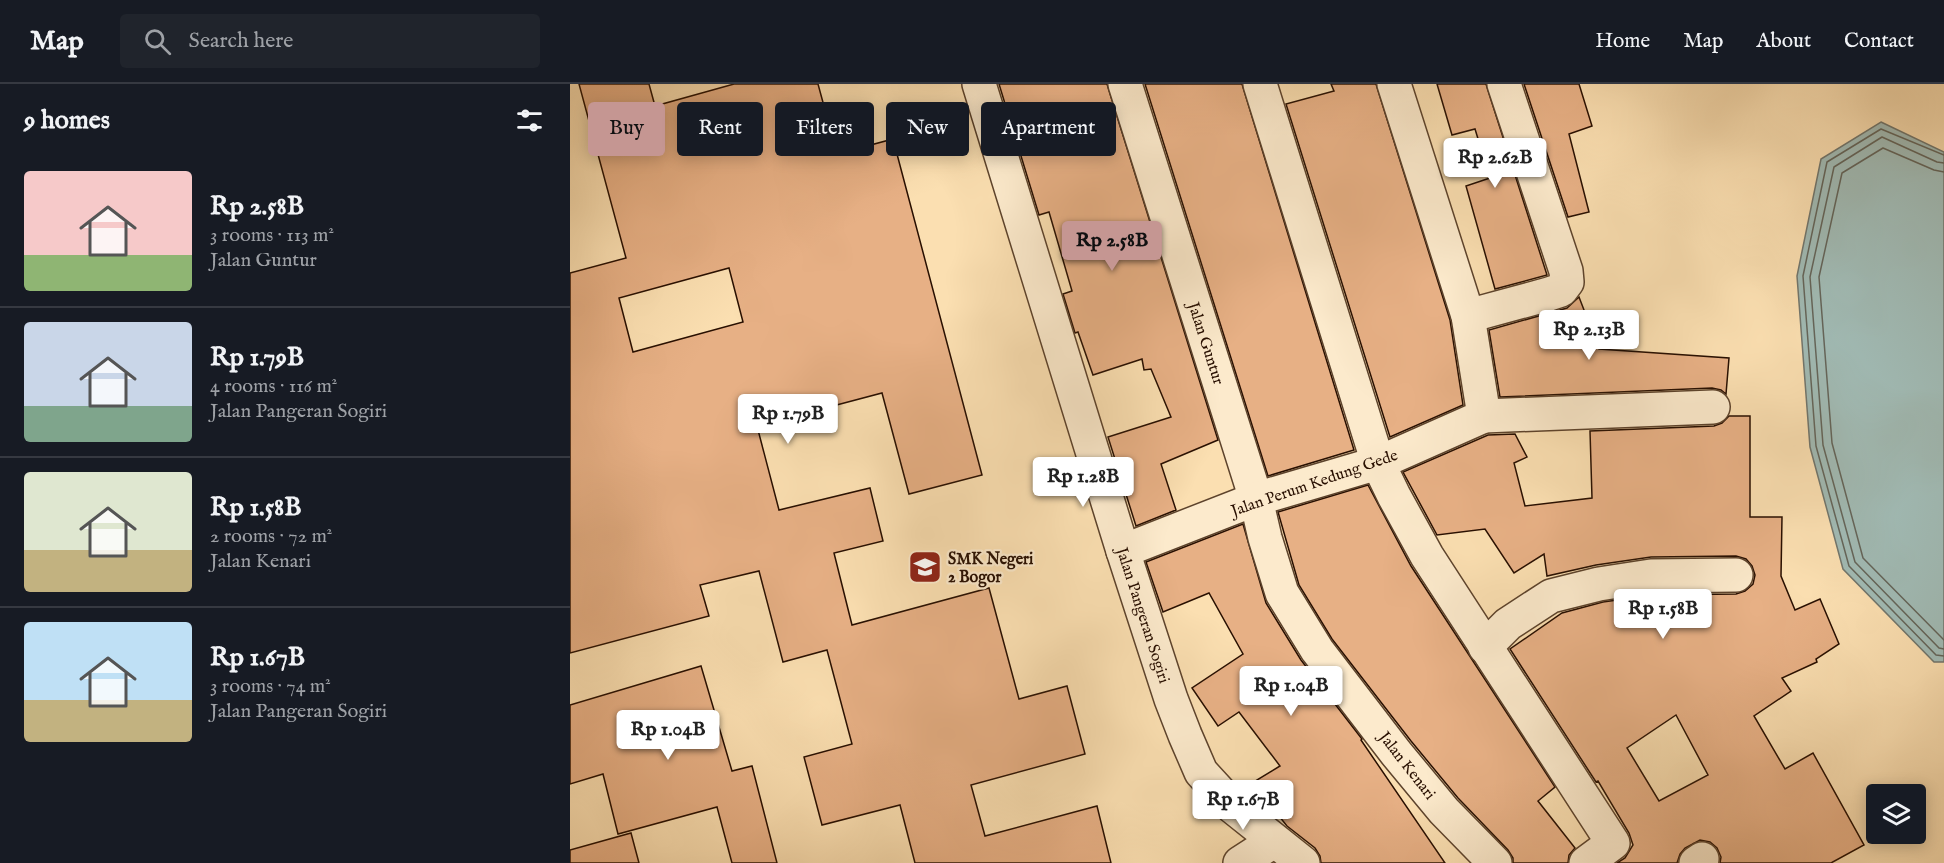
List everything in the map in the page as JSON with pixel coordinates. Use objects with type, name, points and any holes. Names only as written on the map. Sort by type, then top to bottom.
[{"type":"street","name":"Jalan Pangeran Sogiri","points":[[979,84],[1123,551],[1171,699],[1201,772],[1233,807],[1303,863]]},
{"type":"street","name":"Jalan Guntur","points":[[1125,84],[1256,499]]},
{"type":"street","points":[[1260,84],[1378,463],[1427,556],[1613,843],[1586,863]]},
{"type":"street","points":[[1394,84],[1468,316],[1484,416],[1713,407]]},
{"type":"street","points":[[1468,316],[1561,290],[1567,282],[1566,271],[1504,84]]},
{"type":"street","name":"Jalan Perum Kedung Gede","points":[[1123,551],[1256,499],[1378,463],[1484,416]]},
{"type":"street","name":"Jalan Kenari","points":[[1256,499],[1282,593],[1317,650],[1444,811],[1495,863]]},
{"type":"street","points":[[1485,647],[1508,624],[1551,596],[1599,584],[1651,576],[1736,575]]},
{"type":"street","points":[[1240,863],[1274,841]]},
{"type":"water","points":[[1881,122],[1944,152],[1944,662],[1934,662],[1843,569],[1810,447],[1797,276],[1821,159]]},
{"type":"building","points":[[579,84],[649,84],[654,102],[588,102],[588,117]]},
{"type":"building","points":[[734,84],[818,84],[823,102],[775,102],[775,156],[874,156],[874,144],[886,141],[886,156],[898,156],[982,475],[909,494],[882,393],[757,426],[779,510],[870,488],[883,541],[834,553],[852,625],[989,588],[1019,699],[1067,686],[1085,754],[971,785],[985,836],[1097,806],[1111,863],[915,863],[900,805],[822,825],[804,757],[852,744],[827,650],[783,662],[759,571],[700,585],[709,616],[570,653],[570,273],[626,258],[598,156],[665,156],[665,103]],"holes":[[[729,268],[743,322],[633,352],[619,298]]]},
{"type":"building","points":[[999,84],[1107,84],[1113,102],[1004,102]]},
{"type":"building","points":[[1145,84],[1242,84],[1354,450],[1268,476]]},
{"type":"building","points":[[1331,84],[1376,84],[1450,320],[1463,405],[1390,437],[1286,104],[1334,91]]},
{"type":"building","points":[[1437,84],[1486,84],[1547,275],[1495,289],[1466,186],[1490,178],[1475,129],[1452,135]]},
{"type":"building","points":[[1524,84],[1579,84],[1592,126],[1569,134],[1589,212],[1568,217]]},
{"type":"building","points":[[1116,113],[1218,440],[1161,464],[1176,510],[1136,526],[1108,437],[1171,417],[1151,369],[1144,370],[1142,359],[1093,375],[1078,332],[1075,333],[1063,294],[1072,291],[1049,212],[1039,215],[1021,156],[1116,156]]},
{"type":"building","points":[[1579,297],[1599,349],[1729,358],[1726,394],[1712,388],[1500,397],[1489,330],[1567,308]]},
{"type":"building","points":[[1729,416],[1750,416],[1750,517],[1782,517],[1781,576],[1795,610],[1820,599],[1839,644],[1816,659],[1817,662],[1782,678],[1791,691],[1754,716],[1785,769],[1813,753],[1864,845],[1831,863],[1720,863],[1721,857],[1717,848],[1710,842],[1700,840],[1685,848],[1677,863],[1617,863],[1625,858],[1633,845],[1629,833],[1598,781],[1596,782],[1510,649],[1562,613],[1603,602],[1653,595],[1736,594],[1745,591],[1753,584],[1755,575],[1746,559],[1736,556],[1651,557],[1596,565],[1547,576],[1544,554],[1514,573],[1485,529],[1437,535],[1403,472],[1488,435],[1515,434],[1527,457],[1514,463],[1525,506],[1592,498],[1590,431],[1714,426],[1722,423]],"holes":[[[1676,715],[1708,775],[1659,801],[1627,748]]]},
{"type":"building","points":[[1368,485],[1411,566],[1555,787],[1538,801],[1575,848],[1569,855],[1568,863],[1513,863],[1508,850],[1458,798],[1332,639],[1299,585],[1278,512]]},
{"type":"building","points":[[1243,524],[1266,603],[1301,660],[1362,739],[1445,863],[1321,863],[1315,848],[1287,826],[1279,816],[1276,818],[1242,789],[1280,766],[1239,712],[1218,726],[1192,688],[1243,654],[1209,593],[1163,612],[1146,562]]},
{"type":"building","points":[[701,666],[732,771],[752,766],[777,863],[732,863],[717,807],[618,834],[603,774],[570,784],[570,705]]},
{"type":"building","points":[[631,833],[639,863],[570,863],[570,850]]},
{"type":"place","name":"SMK Negeri 2 Bogor","points":[[925,567]]}]
